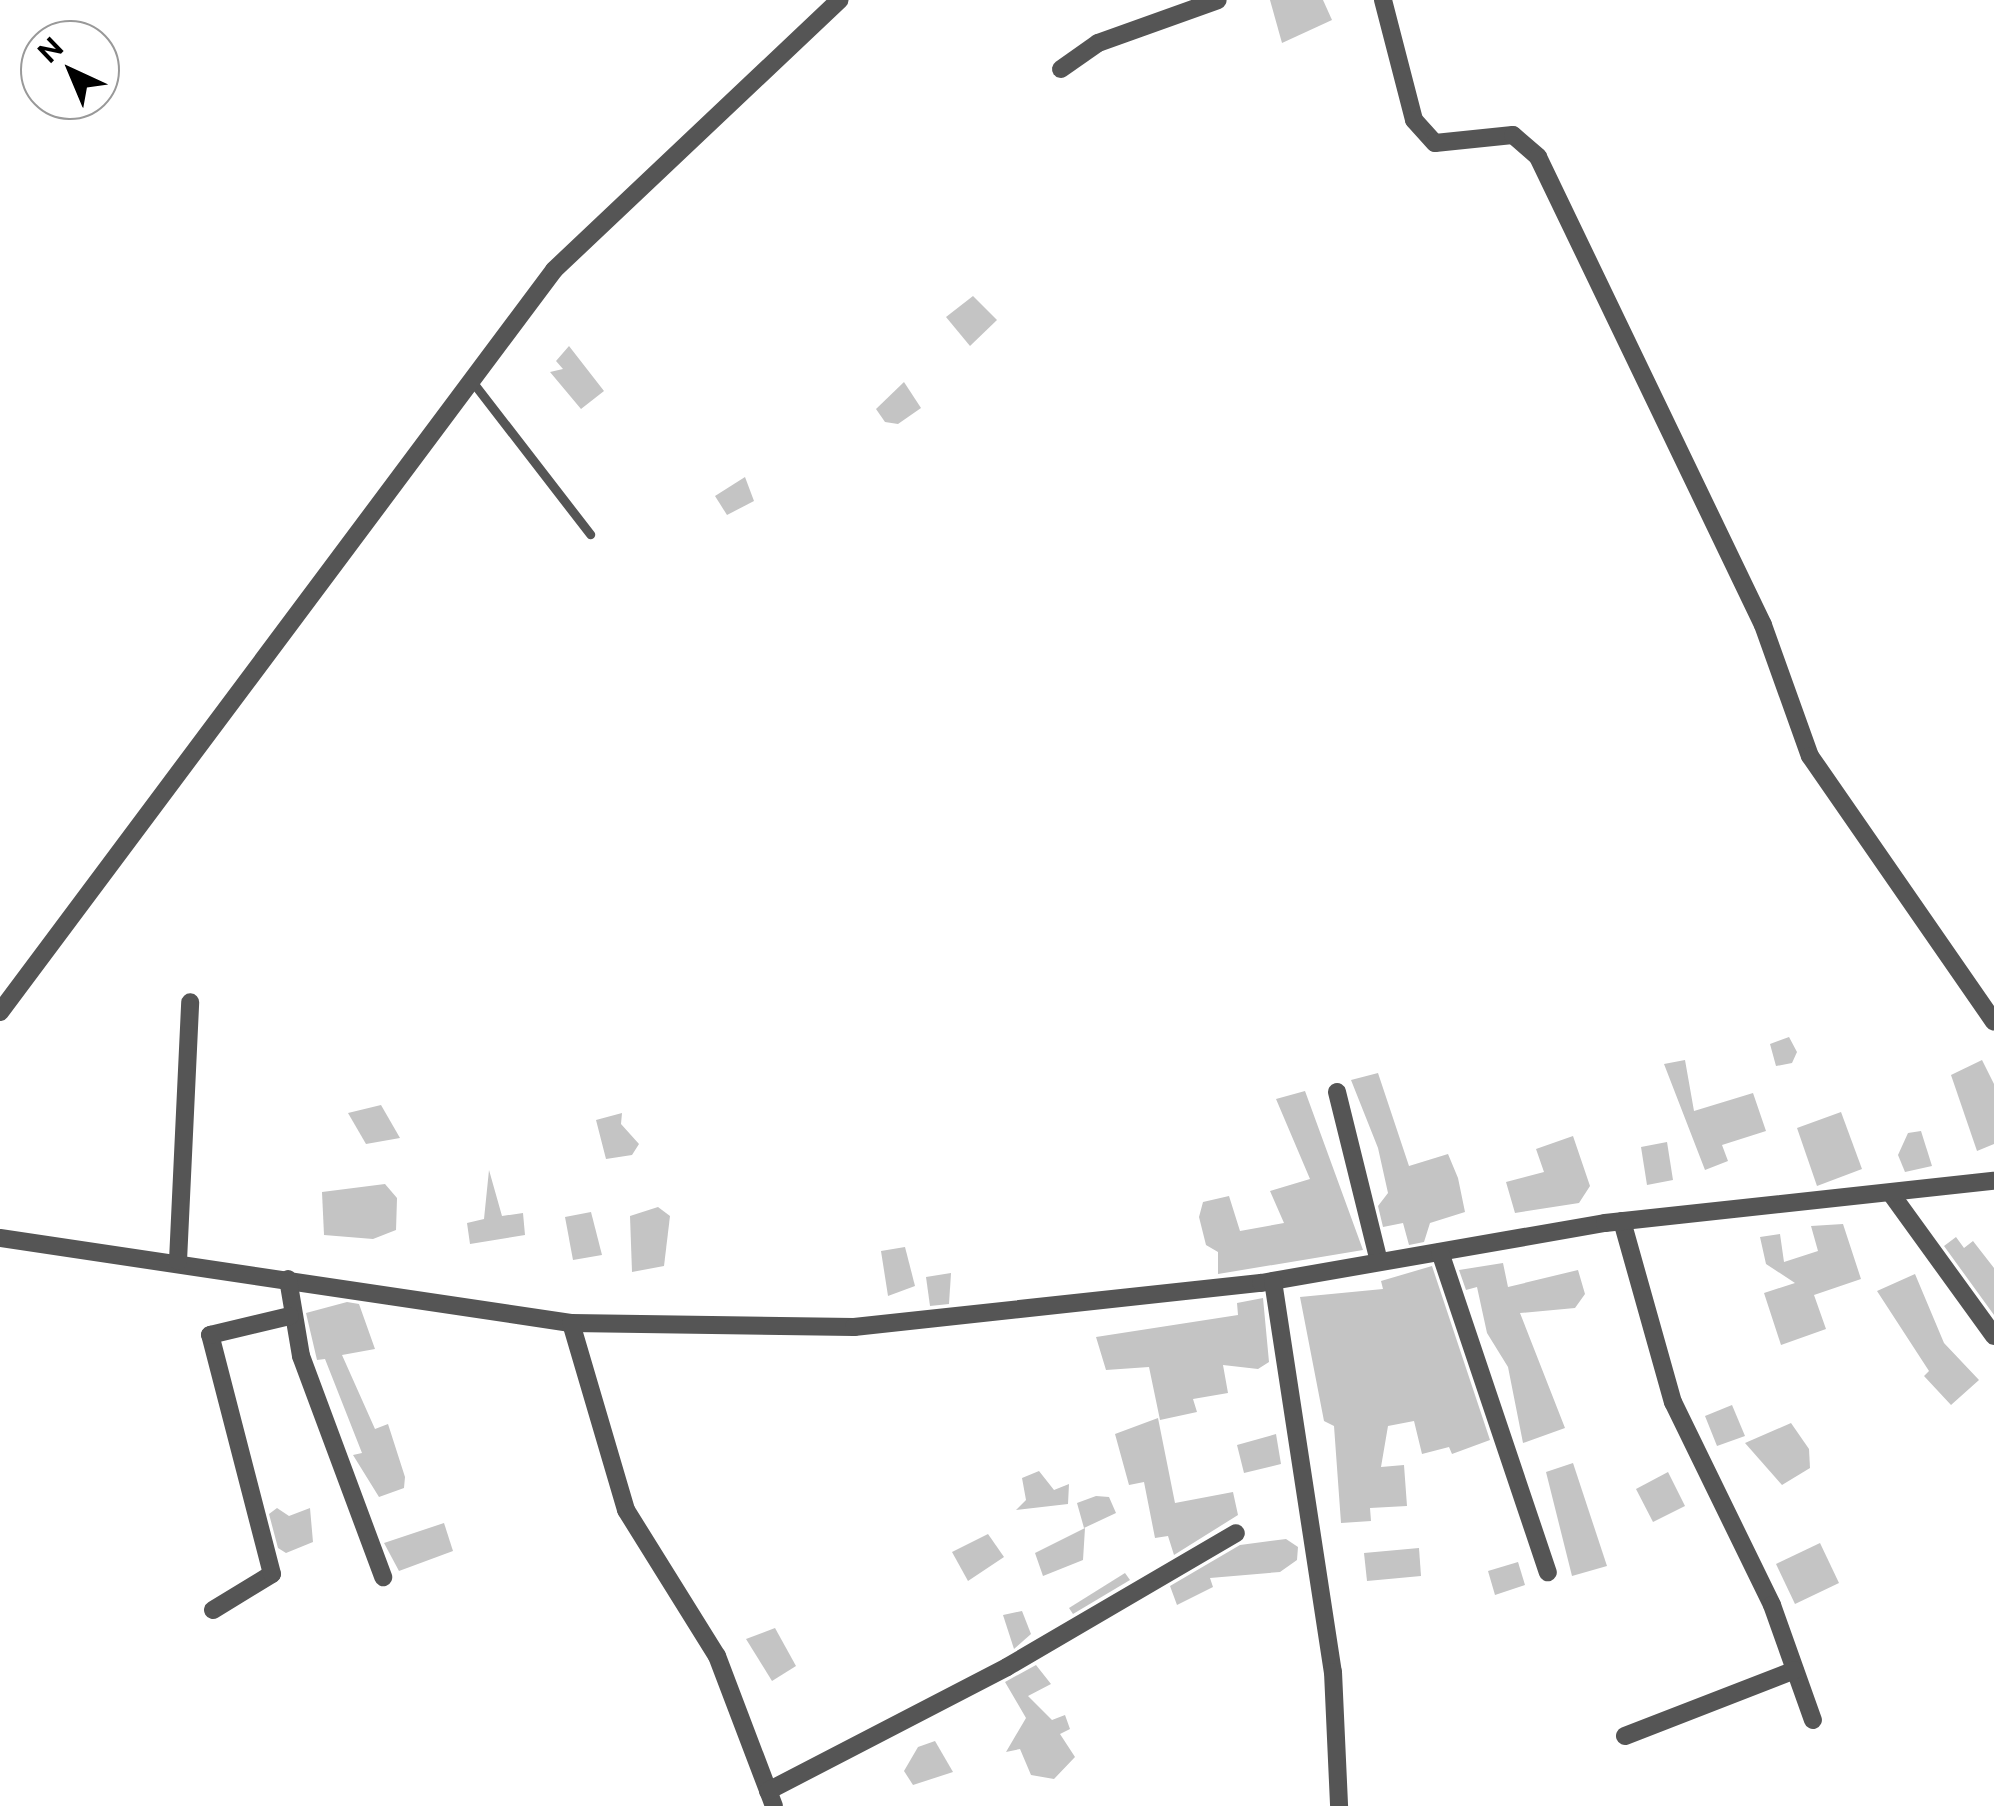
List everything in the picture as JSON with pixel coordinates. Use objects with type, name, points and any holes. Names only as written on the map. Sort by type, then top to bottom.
[{"type":"street","points":[[0,1012],[554,270],[840,0]]},
{"type":"street","points":[[1061,69],[1098,43],[1218,0]]},
{"type":"street","points":[[1383,0],[1414,120],[1435,143],[1513,135],[1538,156],[1763,626],[1810,756],[1994,1022]]},
{"type":"street","points":[[178,1261],[190,1002]]},
{"type":"street","points":[[1338,1092],[1379,1262]]},
{"type":"street","points":[[0,1238],[178,1261],[572,1323],[854,1327],[1273,1280],[1622,1222],[1994,1181]]},
{"type":"street","points":[[1892,1195],[1994,1336]]},
{"type":"street","points":[[1622,1222],[1673,1402],[1795,1670],[1813,1720]]},
{"type":"street","points":[[1440,1252],[1548,1572]]},
{"type":"street","points":[[288,1279],[290,1316],[382,1577]]},
{"type":"street","points":[[1273,1280],[1333,1672],[1339,1806]]},
{"type":"street","points":[[213,1610],[272,1574],[210,1335],[290,1316]]},
{"type":"street","points":[[572,1323],[626,1510],[717,1656],[771,1799],[1236,1534]]},
{"type":"street","points":[[1626,1736],[1795,1670]]},
{"type":"lane","points":[[471,380],[590,534]]},
{"type":"building","points":[[1270,0],[1323,0],[1332,20],[1282,43]]},
{"type":"building","points":[[973,296],[997,320],[970,346],[946,317]]},
{"type":"building","points":[[569,346],[604,391],[581,409],[550,372],[563,369],[556,361]]},
{"type":"building","points":[[904,382],[921,408],[898,424],[885,422],[876,409]]},
{"type":"building","points":[[745,477],[754,501],[727,515],[715,496]]},
{"type":"building","points":[[1789,1037],[1797,1052],[1792,1063],[1776,1066],[1770,1044]]},
{"type":"building","points":[[1685,1060],[1694,1111],[1753,1093],[1766,1131],[1722,1145],[1728,1161],[1705,1170],[1664,1064]]},
{"type":"building","points":[[1982,1060],[1994,1084],[1994,1144],[1977,1151],[1951,1075]]},
{"type":"building","points":[[1378,1073],[1409,1166],[1448,1154],[1458,1178],[1465,1212],[1430,1223],[1424,1242],[1409,1245],[1403,1223],[1383,1227],[1378,1206],[1388,1193],[1378,1148],[1351,1080]]},
{"type":"building","points":[[1305,1091],[1363,1250],[1218,1274],[1218,1252],[1206,1245],[1199,1217],[1203,1202],[1229,1196],[1240,1231],[1284,1223],[1270,1191],[1310,1179],[1276,1099]]},
{"type":"building","points":[[381,1105],[400,1138],[366,1144],[348,1113]]},
{"type":"building","points":[[1841,1112],[1862,1169],[1817,1186],[1797,1128]]},
{"type":"building","points":[[622,1113],[621,1124],[639,1144],[632,1155],[606,1159],[596,1120]]},
{"type":"building","points":[[1921,1131],[1932,1166],[1905,1172],[1898,1155],[1908,1133]]},
{"type":"building","points":[[1573,1136],[1590,1186],[1579,1203],[1515,1213],[1506,1182],[1544,1172],[1536,1149]]},
{"type":"building","points":[[1667,1142],[1673,1180],[1647,1185],[1641,1147]]},
{"type":"building","points":[[489,1170],[502,1216],[523,1213],[525,1235],[470,1244],[467,1223],[484,1219]]},
{"type":"building","points":[[385,1184],[397,1198],[396,1230],[373,1239],[324,1235],[322,1192]]},
{"type":"building","points":[[658,1207],[670,1216],[664,1266],[632,1272],[630,1216]]},
{"type":"building","points":[[591,1212],[602,1255],[573,1260],[565,1217]]},
{"type":"building","points":[[1843,1224],[1861,1279],[1814,1295],[1826,1329],[1781,1345],[1764,1293],[1795,1283],[1766,1264],[1760,1237],[1780,1234],[1784,1262],[1818,1251],[1811,1226]]},
{"type":"building","points":[[1956,1237],[1964,1248],[1973,1241],[1994,1268],[1994,1315],[1944,1246]]},
{"type":"building","points":[[905,1247],[915,1286],[888,1296],[881,1251]]},
{"type":"building","points":[[1503,1263],[1508,1287],[1578,1270],[1585,1294],[1575,1308],[1520,1313],[1565,1428],[1523,1443],[1508,1367],[1487,1333],[1477,1287],[1466,1290],[1459,1270]]},
{"type":"building","points":[[1432,1266],[1490,1440],[1452,1454],[1449,1447],[1422,1454],[1414,1421],[1388,1426],[1381,1467],[1404,1465],[1407,1506],[1370,1508],[1371,1521],[1341,1523],[1334,1426],[1324,1421],[1300,1297],[1383,1289],[1381,1281]]},
{"type":"building","points":[[951,1273],[949,1304],[930,1306],[926,1277]]},
{"type":"building","points":[[1915,1274],[1944,1343],[1979,1380],[1951,1405],[1924,1376],[1929,1371],[1877,1291]]},
{"type":"building","points":[[1263,1298],[1269,1362],[1258,1369],[1223,1365],[1228,1393],[1193,1399],[1197,1412],[1160,1420],[1149,1367],[1106,1370],[1096,1337],[1238,1315],[1237,1303]]},
{"type":"building","points":[[347,1302],[359,1304],[375,1349],[342,1355],[375,1429],[388,1424],[405,1477],[404,1488],[379,1497],[353,1455],[362,1453],[325,1359],[317,1360],[306,1313]]},
{"type":"building","points":[[1732,1405],[1745,1436],[1717,1446],[1705,1416]]},
{"type":"building","points":[[1158,1418],[1175,1503],[1233,1492],[1238,1515],[1174,1555],[1168,1536],[1155,1538],[1144,1482],[1129,1485],[1115,1434]]},
{"type":"building","points":[[1791,1423],[1809,1449],[1810,1468],[1782,1485],[1745,1443]]},
{"type":"building","points":[[1276,1434],[1281,1464],[1244,1473],[1237,1445]]},
{"type":"building","points":[[1573,1463],[1607,1566],[1572,1576],[1546,1472]]},
{"type":"building","points":[[1039,1471],[1054,1490],[1069,1484],[1068,1504],[1016,1510],[1026,1500],[1022,1478]]},
{"type":"building","points":[[1668,1472],[1685,1506],[1653,1522],[1636,1489]]},
{"type":"building","points":[[1096,1496],[1109,1497],[1116,1513],[1084,1528],[1077,1503]]},
{"type":"building","points":[[277,1508],[289,1516],[310,1508],[313,1542],[286,1553],[278,1548],[269,1514]]},
{"type":"building","points":[[444,1523],[453,1551],[399,1571],[384,1543]]},
{"type":"building","points":[[1085,1528],[1083,1560],[1043,1576],[1035,1553]]},
{"type":"building","points":[[988,1534],[1004,1557],[968,1581],[952,1552]]},
{"type":"building","points":[[1286,1539],[1298,1547],[1297,1560],[1280,1572],[1210,1578],[1213,1587],[1177,1605],[1170,1586],[1240,1545]]},
{"type":"building","points":[[1820,1543],[1839,1583],[1795,1604],[1776,1564]]},
{"type":"building","points":[[1419,1548],[1421,1576],[1367,1581],[1364,1553]]},
{"type":"building","points":[[1518,1562],[1525,1585],[1495,1595],[1488,1571]]},
{"type":"building","points":[[1125,1573],[1130,1580],[1073,1614],[1069,1608]]},
{"type":"building","points":[[1022,1611],[1031,1634],[1014,1649],[1003,1615]]},
{"type":"building","points":[[775,1628],[796,1666],[772,1681],[746,1639]]},
{"type":"building","points":[[1036,1665],[1051,1684],[1028,1696],[1052,1720],[1065,1715],[1070,1729],[1060,1734],[1075,1757],[1054,1779],[1031,1775],[1020,1749],[1006,1752],[1026,1718],[1005,1682]]},
{"type":"building","points":[[935,1741],[953,1772],[913,1785],[904,1771],[918,1747]]}]
